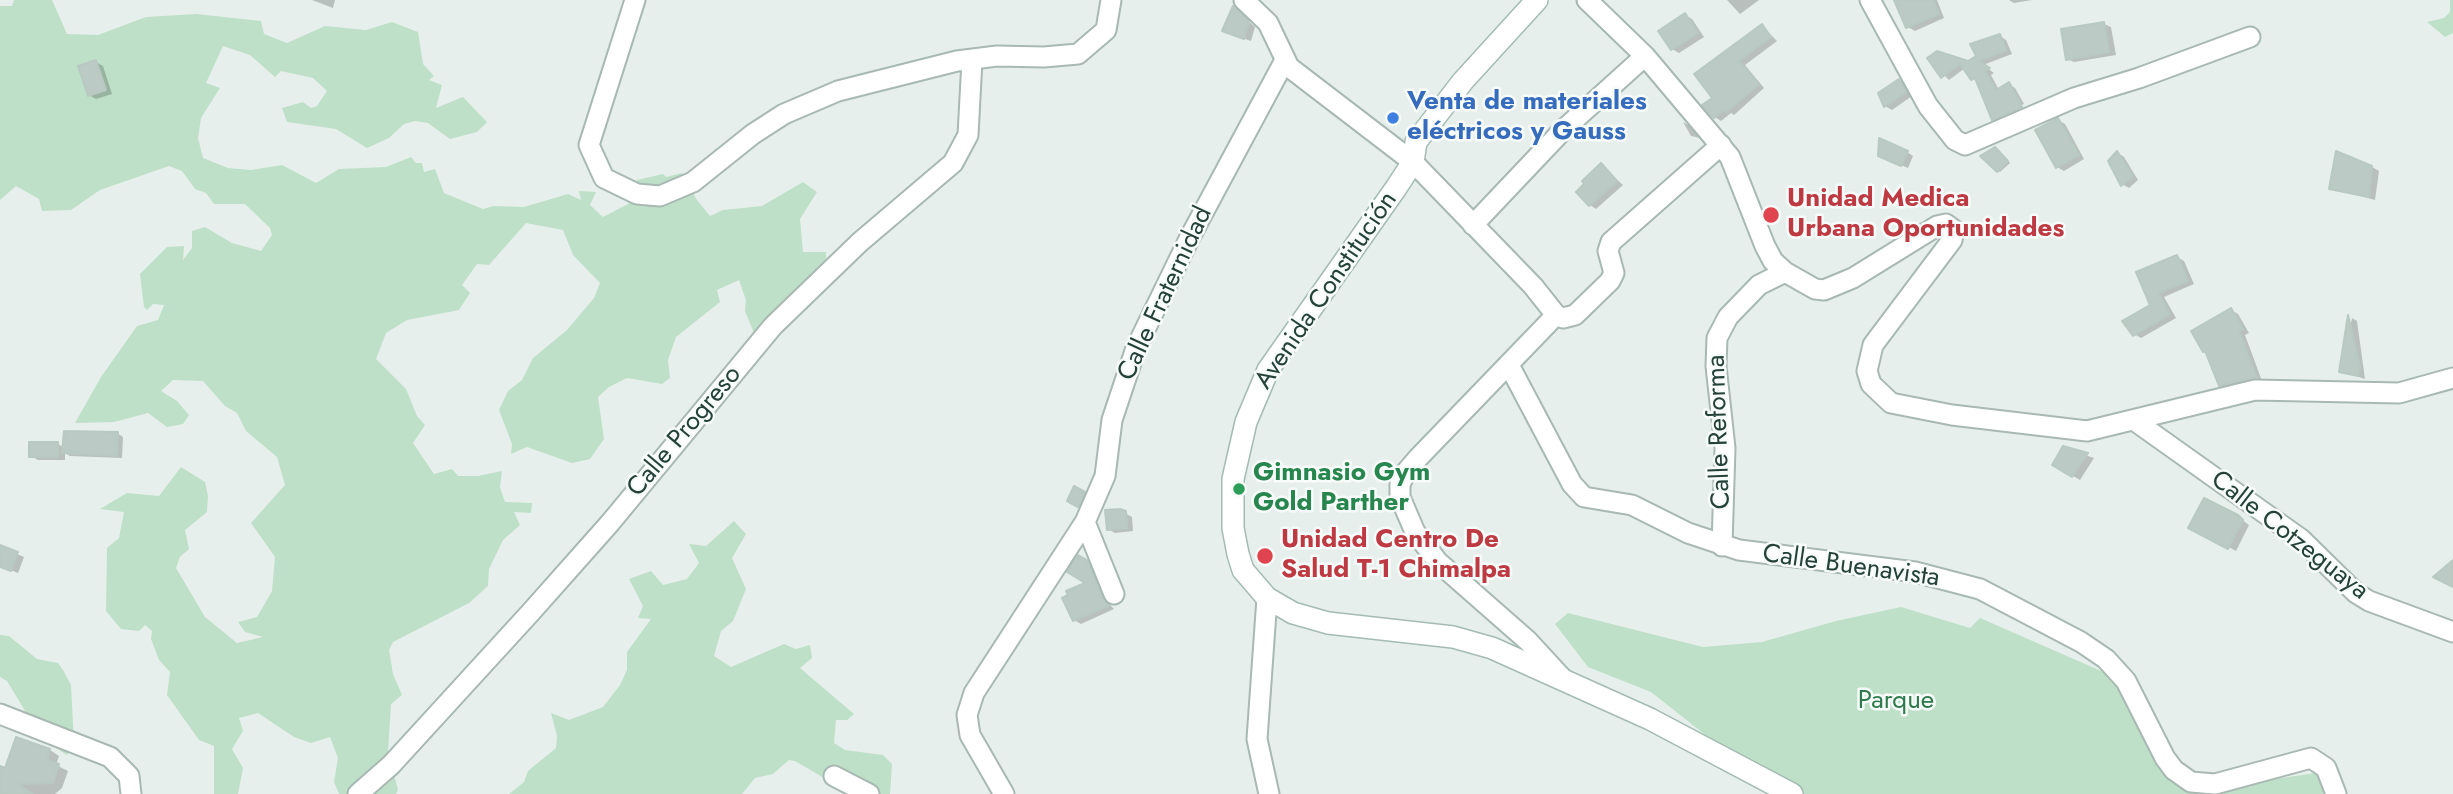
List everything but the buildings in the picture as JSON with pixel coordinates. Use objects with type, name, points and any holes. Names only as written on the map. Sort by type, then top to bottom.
[{"type":"main road","name":"Avenida Constitución","points":[[1537,0],[1447,101],[1416,142],[1413,162],[1268,370],[1246,422],[1231,488],[1234,539],[1243,570],[1267,598],[1293,613],[1328,623],[1475,642],[1650,719],[1792,794]]},
{"type":"street","points":[[635,0],[589,145],[604,178],[637,194],[660,196],[693,182],[752,134],[784,114],[838,91],[972,60],[1078,54],[1107,30],[1111,0]]},
{"type":"street","points":[[1244,0],[1274,32],[1284,62],[1413,162],[1533,286],[1556,316],[1563,318],[1575,315],[1609,281],[1614,272],[1608,251],[1611,242],[1721,145]]},
{"type":"street","points":[[1587,0],[1688,96],[1736,169],[1765,246],[1773,261],[1785,272],[1815,289],[1837,286],[1937,226],[1946,224],[1954,230],[1952,240],[1873,345],[1867,370],[1871,384],[1891,403],[2042,427],[2087,430],[2135,421],[2230,395],[2290,389],[2399,393],[2453,378]]},
{"type":"street","points":[[1870,0],[1906,69],[1947,132],[1965,145],[2074,98],[2139,78],[2250,37]]},
{"type":"street","points":[[1473,225],[1563,130],[1645,56]]},
{"type":"street","name":"Calle Progreso","points":[[358,794],[391,765],[610,523],[773,326],[850,251],[953,163],[968,135],[972,60]]},
{"type":"street","name":"Calle Fraternidad","points":[[1004,794],[980,755],[967,724],[974,693],[1085,522],[1105,476],[1112,420],[1136,348],[1190,237],[1284,62]]},
{"type":"street","name":"Calle Reforma","points":[[1722,546],[1724,448],[1716,366],[1717,338],[1728,317],[1759,285],[1785,272]]},
{"type":"street","points":[[1556,316],[1406,472],[1400,497],[1415,532],[1438,562],[1528,641],[1563,679]]},
{"type":"street","name":"Calle Buenavista","points":[[1509,365],[1572,484],[1581,495],[1632,505],[1688,533],[1722,546],[1769,556],[1927,574],[1980,589],[2063,632],[2106,659],[2126,681],[2165,758],[2174,770],[2191,782],[2216,784],[2311,758],[2326,768],[2336,794]]},
{"type":"street","name":"Calle Cotzeguaya","points":[[2135,421],[2301,539],[2356,593],[2369,601],[2453,632]]},
{"type":"street","points":[[1085,522],[1114,594]]},
{"type":"street","points":[[1267,598],[1257,739],[1269,794]]},
{"type":"street","points":[[0,714],[110,757],[129,776],[131,794]]},
{"type":"street","points":[[834,776],[869,794]]},
{"type":"green space","points":[[14,0],[52,0],[67,34],[98,35],[146,17],[196,14],[261,21],[264,34],[287,43],[325,26],[366,30],[392,22],[418,32],[423,64],[434,76],[429,80],[442,85],[436,108],[463,97],[487,122],[477,132],[450,139],[428,123],[415,121],[404,124],[389,138],[367,148],[336,129],[287,122],[282,108],[303,102],[311,108],[317,106],[327,91],[313,78],[281,71],[275,77],[250,55],[223,46],[206,83],[220,88],[201,118],[198,138],[203,158],[228,168],[251,170],[282,165],[316,183],[339,169],[386,167],[411,157],[416,163],[422,163],[424,172],[435,169],[444,193],[483,209],[494,206],[524,207],[568,194],[581,200],[579,191],[596,192],[590,205],[603,217],[632,202],[637,180],[663,174],[666,177],[682,173],[697,200],[710,216],[723,210],[762,206],[803,182],[817,192],[800,219],[803,252],[826,252],[826,259],[832,259],[775,336],[754,333],[745,311],[746,300],[739,280],[717,290],[720,302],[676,337],[668,360],[670,378],[662,384],[627,378],[609,387],[598,397],[604,439],[590,459],[572,463],[527,447],[511,454],[512,444],[499,410],[508,391],[522,380],[533,358],[567,330],[594,298],[600,283],[573,255],[563,230],[526,223],[489,265],[477,264],[462,285],[470,293],[459,310],[407,320],[386,333],[376,359],[406,389],[417,416],[425,425],[413,443],[434,474],[452,469],[458,476],[478,476],[502,471],[500,487],[505,502],[532,503],[531,513],[514,512],[520,525],[503,540],[489,569],[488,586],[469,603],[393,642],[389,650],[393,674],[402,695],[391,704],[388,751],[398,790],[396,794],[339,794],[334,782],[338,758],[330,737],[311,743],[294,737],[258,713],[239,718],[243,731],[232,749],[243,768],[238,794],[214,794],[214,746],[199,740],[167,695],[170,672],[159,660],[151,639],[152,631],[145,625],[139,631],[121,629],[106,611],[107,548],[119,538],[124,512],[100,509],[127,493],[159,496],[181,467],[205,482],[208,496],[207,512],[185,530],[189,549],[180,557],[176,568],[205,617],[237,643],[263,637],[245,632],[238,622],[257,617],[272,591],[275,557],[251,523],[285,485],[277,457],[246,431],[237,413],[225,406],[203,381],[173,380],[161,391],[177,401],[189,415],[183,424],[167,427],[148,413],[114,422],[75,423],[101,377],[137,326],[158,320],[164,305],[153,304],[147,310],[144,307],[140,274],[167,247],[184,246],[183,260],[192,248],[192,231],[205,227],[232,243],[261,251],[272,235],[270,228],[245,204],[214,204],[206,193],[195,189],[182,171],[169,166],[100,190],[71,210],[42,211],[39,199],[16,186],[0,200],[0,6],[12,6]]},
{"type":"green space","points":[[2450,0],[2453,0],[2453,33],[2445,37],[2427,22],[2444,18],[2450,12]]},
{"type":"green space","points":[[734,521],[746,534],[732,558],[746,589],[733,621],[721,631],[714,656],[731,667],[784,644],[796,649],[810,645],[812,658],[800,668],[854,714],[847,720],[836,720],[834,743],[845,750],[883,755],[892,764],[890,794],[872,794],[831,782],[789,760],[773,774],[755,778],[742,794],[509,794],[524,782],[528,771],[556,748],[557,736],[551,713],[569,720],[603,707],[620,685],[627,670],[627,652],[651,619],[638,618],[643,606],[629,579],[651,571],[663,585],[687,579],[699,563],[689,544],[706,546]]},
{"type":"green space","name":"Parque","points":[[1901,607],[1970,628],[1980,618],[2140,688],[2186,776],[2214,788],[2329,771],[2338,794],[1780,794],[1651,692],[1588,667],[1555,624],[1568,613],[1703,647],[1762,642],[1836,621]]},
{"type":"green space","points":[[0,635],[9,636],[37,659],[58,663],[63,670],[71,685],[74,742],[67,755],[42,739],[7,681],[0,677]]},
{"type":"place","name":"Venta de materiales eléctricos y Gauss","points":[[1393,118]]},
{"type":"place","name":"Unidad Medica Urbana Oportunidades","points":[[1771,215]]},
{"type":"place","name":"Gimnasio Gym Gold Parther","points":[[1239,489]]},
{"type":"place","name":"Unidad Centro De Salud T-1 Chimalpa","points":[[1265,556]]}]
